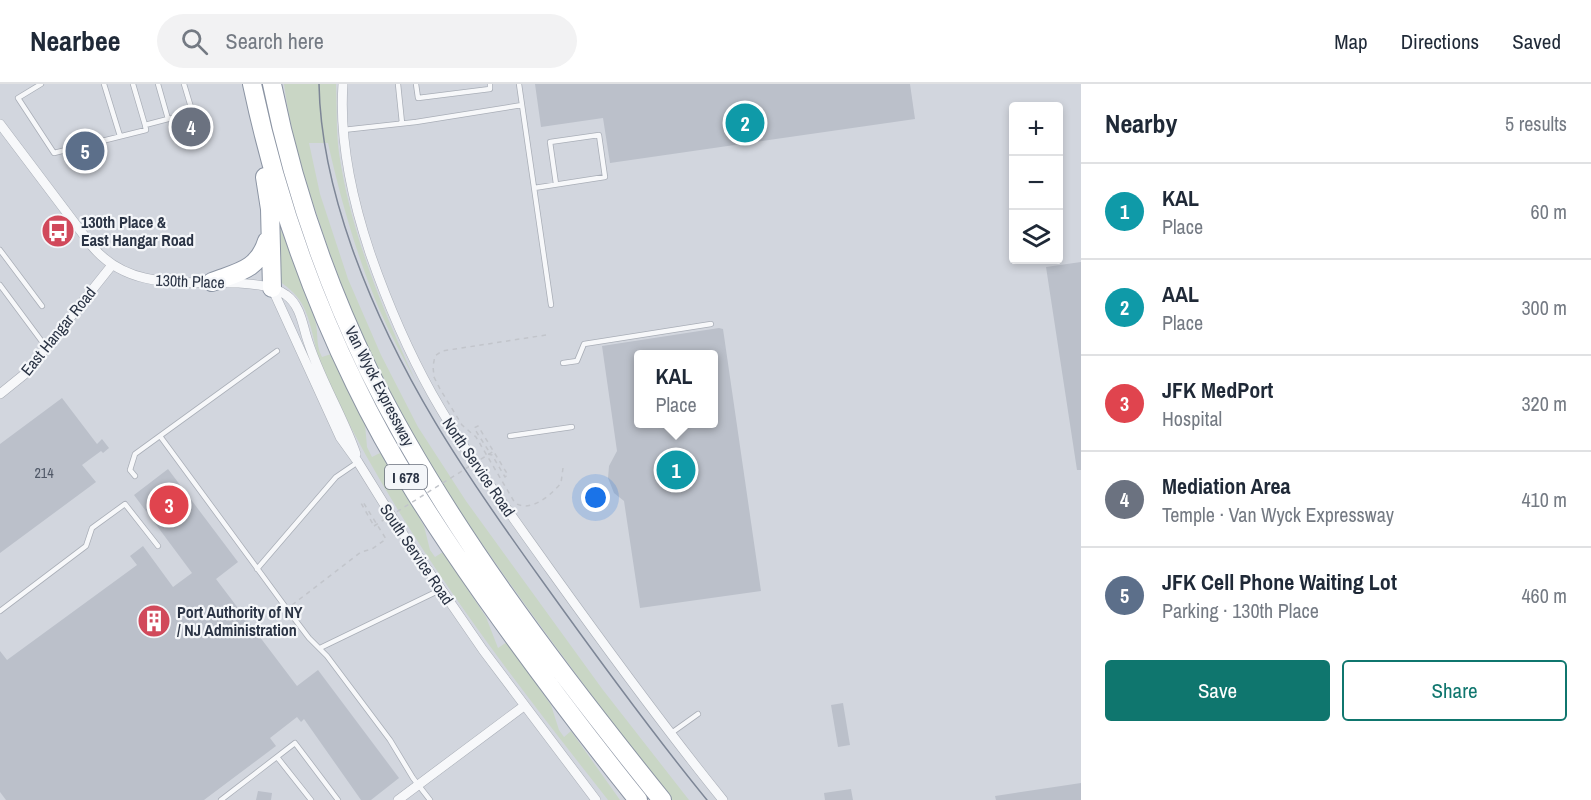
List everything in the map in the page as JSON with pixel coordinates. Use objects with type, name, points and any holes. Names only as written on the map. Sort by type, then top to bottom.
[{"type":"highway","name":"Van Wyck Expressway","points":[[272,84],[308,218],[335,293],[368,368],[406,440],[454,519],[522,617],[662,800]]},
{"type":"highway","points":[[278,84],[281,124]]},
{"type":"highway","name":"Van Wyck Expressway","points":[[253,93],[278,188],[310,281],[341,356],[386,443],[430,517],[486,598],[549,686],[638,800]]},
{"type":"highway","points":[[253,93],[268,193],[272,288]]},
{"type":"highway","points":[[212,282],[257,262],[264,251],[270,233]]},
{"type":"street","name":"North Service Road","points":[[343,84],[343,130],[352,190],[368,246],[394,316],[432,393],[492,489],[670,734],[723,800]]},
{"type":"street","name":"130th Place","points":[[0,124],[97,253],[112,265],[130,275],[146,280],[251,284],[272,288]]},
{"type":"street","name":"East Hangar Road","points":[[0,394],[22,377],[112,265]]},
{"type":"street","name":"South Service Road","points":[[272,288],[340,437],[440,590],[596,800]]},
{"type":"street","points":[[272,288],[287,295],[298,310],[314,361],[349,434],[358,462]]},
{"type":"street","points":[[398,800],[524,706]]},
{"type":"lane","points":[[41,84],[18,98],[54,153],[146,130],[133,84]]},
{"type":"lane","points":[[104,84],[120,136]]},
{"type":"lane","points":[[158,84],[168,119]]},
{"type":"lane","points":[[145,125],[193,114],[184,84]]},
{"type":"lane","points":[[398,84],[402,123]]},
{"type":"lane","points":[[416,84],[418,98],[490,89],[490,84]]},
{"type":"lane","points":[[519,84],[551,305]]},
{"type":"lane","points":[[343,130],[522,105]]},
{"type":"lane","points":[[534,188],[605,177],[599,135],[550,142],[556,184]]},
{"type":"lane","points":[[0,250],[42,306]]},
{"type":"lane","points":[[0,285],[46,347]]},
{"type":"lane","points":[[563,363],[576,361],[584,344],[711,324]]},
{"type":"lane","points":[[135,476],[130,470],[135,454],[277,351]]},
{"type":"lane","points":[[510,436],[572,427]]},
{"type":"lane","points":[[160,436],[287,609],[386,734],[430,800]]},
{"type":"lane","points":[[257,569],[336,477],[358,462]]},
{"type":"lane","points":[[0,611],[86,546],[92,528],[125,504],[158,546]]},
{"type":"lane","points":[[320,648],[440,590]]},
{"type":"lane","points":[[670,734],[698,714]]},
{"type":"lane","points":[[221,800],[295,743],[338,800]]},
{"type":"lane","points":[[277,756],[311,800]]},
{"type":"path","points":[[546,335],[442,351],[435,356],[434,377],[462,425],[476,437],[511,498],[521,507],[532,506],[558,487],[563,479],[562,468]]},
{"type":"path","points":[[486,453],[492,455],[505,477],[508,475],[478,426],[474,428],[490,453]]},
{"type":"path","points":[[276,616],[361,552],[372,549],[386,539],[363,502],[361,503],[374,526],[490,453],[494,451]]},
{"type":"shaded area","points":[[0,84],[1081,84],[1081,800],[0,800]]},
{"type":"green space","points":[[284,84],[336,84],[339,153],[351,213],[369,270],[416,382],[384,320],[364,270],[344,207],[328,143],[309,143],[320,194],[348,279],[381,355],[418,427],[466,501],[603,690],[689,800],[672,800],[606,714],[483,545],[435,474],[406,425],[372,357],[333,263],[299,155]]},
{"type":"green space","points":[[280,228],[314,315],[322,357],[331,354],[365,424],[367,447],[372,457],[382,452],[424,526],[430,550],[435,557],[443,552],[486,617],[498,648],[507,642],[551,705],[559,730],[564,737],[571,731],[620,800],[608,800],[533,704],[461,606],[394,504],[331,388],[318,356],[310,323],[302,304],[294,293],[276,279],[276,229]]},
{"type":"building","points":[[535,84],[910,84],[915,119],[610,163],[603,118],[541,127]]},
{"type":"building","points":[[1081,262],[1081,470],[1077,470],[1046,267]]},
{"type":"building","points":[[723,329],[761,591],[640,608],[624,501],[614,493],[608,478],[609,466],[617,451],[602,346]]},
{"type":"building","points":[[62,398],[97,444],[102,439],[109,448],[82,465],[96,482],[0,553],[0,444]]},
{"type":"building","name":"Port Authority of NY / NJ Administration","points":[[168,469],[238,562],[216,579],[297,686],[318,670],[399,778],[371,800],[361,800],[304,719],[301,722],[297,717],[270,738],[276,746],[204,800],[6,800],[0,792],[0,651],[7,660],[137,565],[130,556],[143,546],[173,587],[192,573],[134,495]]},
{"type":"building","points":[[843,703],[850,745],[838,747],[831,705]]},
{"type":"building","points":[[1081,783],[1081,800],[996,800],[995,796]]},
{"type":"building","points":[[851,789],[853,800],[825,800],[824,793]]},
{"type":"building","points":[[258,791],[272,793],[271,800],[256,800]]},
{"type":"tram line","points":[[319,84],[325,147],[333,187],[345,228],[370,294],[412,381],[460,462],[514,542],[623,692],[707,800]]},
{"type":"place","name":"AAL","points":[[745,123]]},
{"type":"place","name":"Mediation Area","points":[[191,127]]},
{"type":"place","name":"JFK Cell Phone Waiting Lot","points":[[85,151]]},
{"type":"place","name":"130th Place & East Hangar Road","points":[[58,231]]},
{"type":"place","name":"KAL","points":[[676,470]]},
{"type":"place","name":"JFK MedPort","points":[[169,505]]},
{"type":"place","name":"Port Authority of NY / NJ Administration","points":[[154,621]]}]
